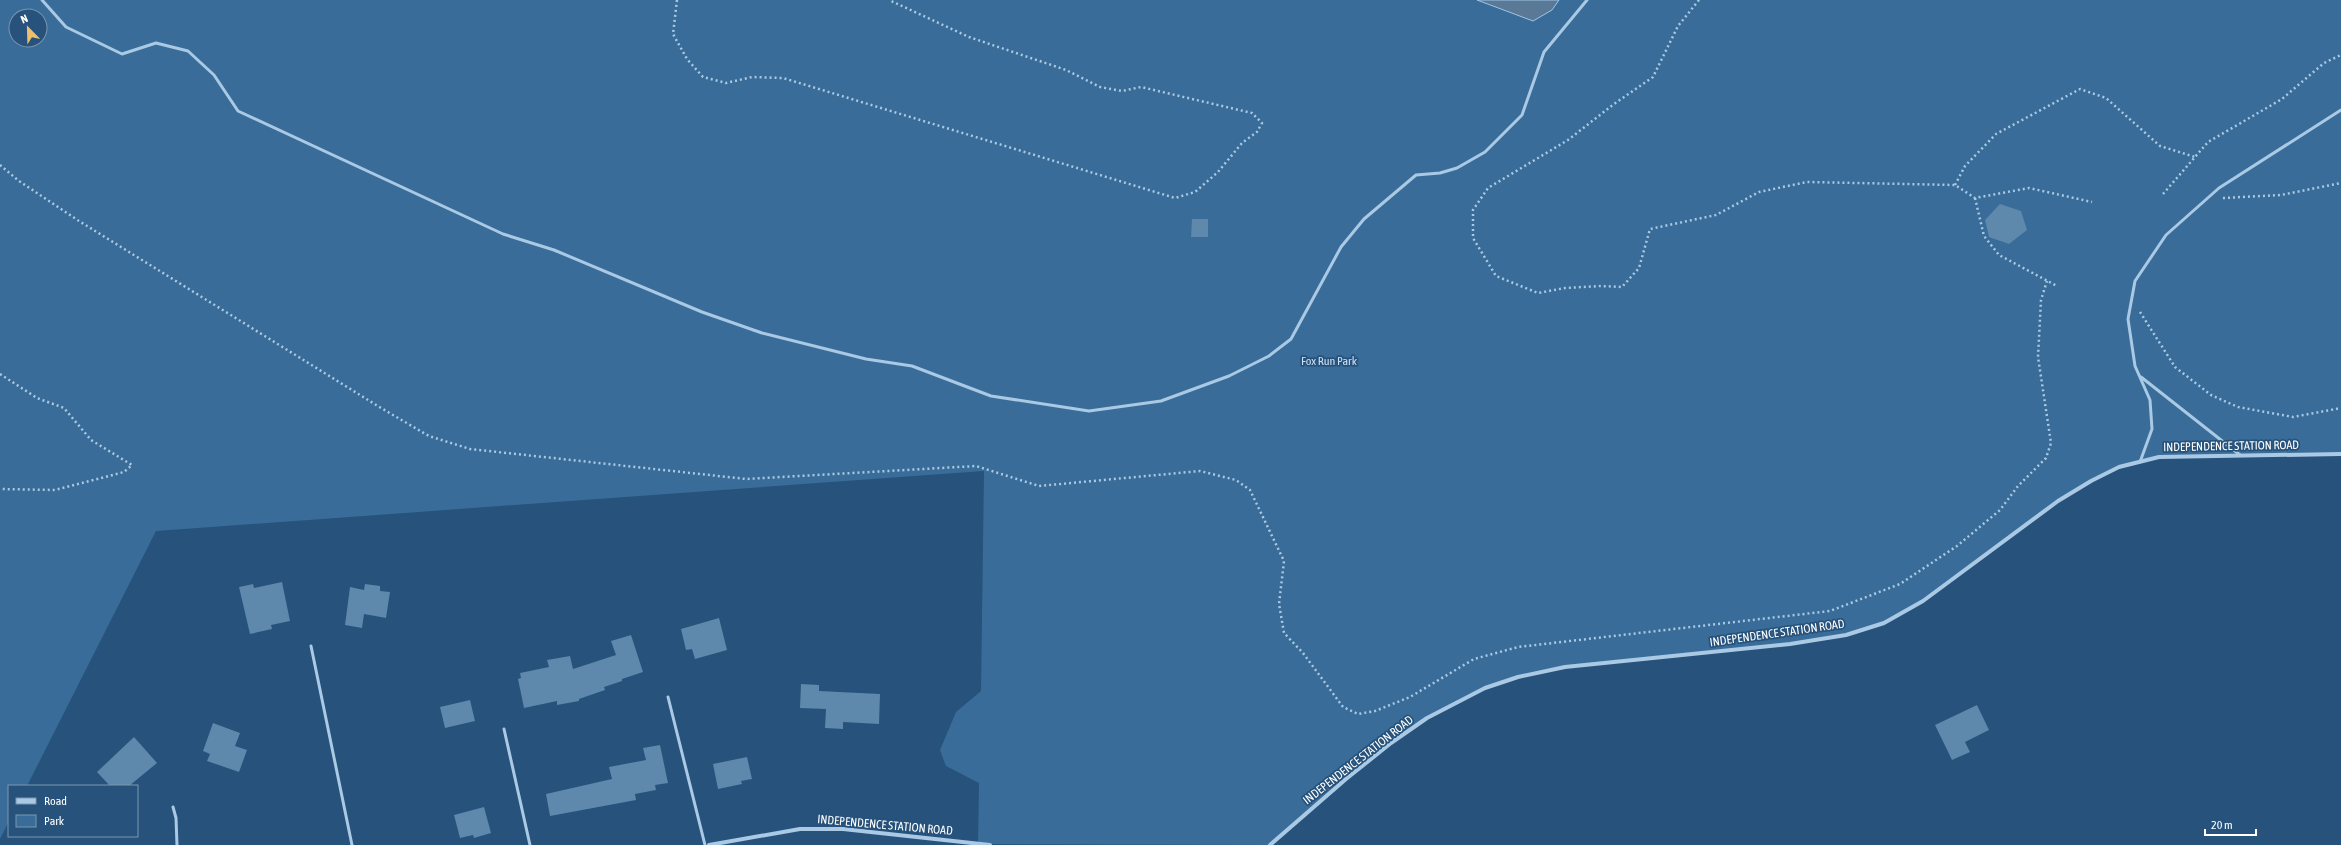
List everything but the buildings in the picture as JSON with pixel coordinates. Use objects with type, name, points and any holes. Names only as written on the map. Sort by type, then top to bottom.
[{"type":"street","name":"INDEPENDENCE STATION ROAD","points":[[1270,845],[1346,779],[1391,743],[1427,718],[1485,688],[1518,677],[1565,667],[1790,644],[1846,635],[1884,623],[1923,601],[2058,502],[2091,481],[2119,467],[2159,457],[2341,454]]},
{"type":"street","name":"INDEPENDENCE STATION ROAD","points":[[709,845],[800,829],[843,829],[990,845]]},
{"type":"lane","points":[[42,0],[66,28],[122,54],[156,43],[188,51],[214,75],[238,111],[503,234],[554,250],[702,312],[762,333],[866,359],[912,366],[991,396],[1089,411],[1168,398],[1229,376],[1269,356],[1290,340],[1341,247],[1364,219],[1416,175],[1440,173],[1458,168],[1485,152],[1522,115],[1544,52],[1587,0]]},
{"type":"lane","points":[[2140,462],[2152,429],[2150,400],[2135,366],[2128,319],[2136,281],[2166,235],[2219,188],[2341,110]]},
{"type":"lane","points":[[2140,376],[2240,455]]},
{"type":"lane","points":[[311,646],[352,845]]},
{"type":"lane","points":[[668,697],[705,845]]},
{"type":"lane","points":[[504,729],[530,845]]},
{"type":"lane","points":[[173,807],[176,818],[177,845]]},
{"type":"path","points":[[677,0],[673,34],[687,59],[703,77],[726,83],[752,77],[783,78],[1175,198],[1195,192],[1218,172],[1242,143],[1257,132],[1262,123],[1252,113],[1141,87],[1122,91],[1100,87],[1066,70],[969,37],[889,0]]},
{"type":"path","points":[[1699,0],[1678,26],[1653,77],[1614,104],[1568,140],[1488,188],[1473,210],[1473,238],[1496,276],[1538,293],[1565,288],[1622,287],[1639,268],[1650,229],[1716,215],[1759,192],[1807,182],[1955,185],[1975,198],[2029,188],[2092,202]]},
{"type":"path","points":[[2163,194],[2208,142],[2282,98],[2324,63],[2341,55]]},
{"type":"path","points":[[1955,185],[1965,166],[1996,134],[2080,89],[2106,98],[2160,146],[2195,157]]},
{"type":"path","points":[[0,165],[19,181],[79,221],[381,408],[429,436],[470,449],[746,479],[976,466],[1039,486],[1200,471],[1236,480],[1250,490],[1284,561],[1279,604],[1284,633],[1303,653],[1343,707],[1358,714],[1375,711],[1410,697],[1474,659],[1518,647],[1830,611],[1900,584],[1957,546],[2000,510],[2018,486],[2046,458],[2051,444],[2038,356],[2041,300],[2047,281]]},
{"type":"path","points":[[2206,200],[2281,195],[2341,183]]},
{"type":"path","points":[[1975,198],[1984,236],[1999,255],[2057,286]]},
{"type":"path","points":[[2131,303],[2145,318],[2175,367],[2211,395],[2238,407],[2293,417],[2341,408]]},
{"type":"path","points":[[0,374],[37,398],[64,408],[91,440],[132,465],[124,472],[55,490],[0,489]]},
{"type":"green space","name":"Fox Run Park","points":[[0,0],[2341,0],[2341,454],[2159,457],[2119,467],[2058,501],[1923,601],[1884,623],[1846,635],[1790,644],[1565,667],[1518,677],[1485,688],[1427,718],[1391,743],[1270,845],[978,844],[979,783],[946,766],[940,750],[956,712],[981,691],[984,471],[156,531],[28,785],[8,785],[8,823],[0,839]]},
{"type":"shaded area","points":[[1477,0],[1559,0],[1552,10],[1533,21]]}]
